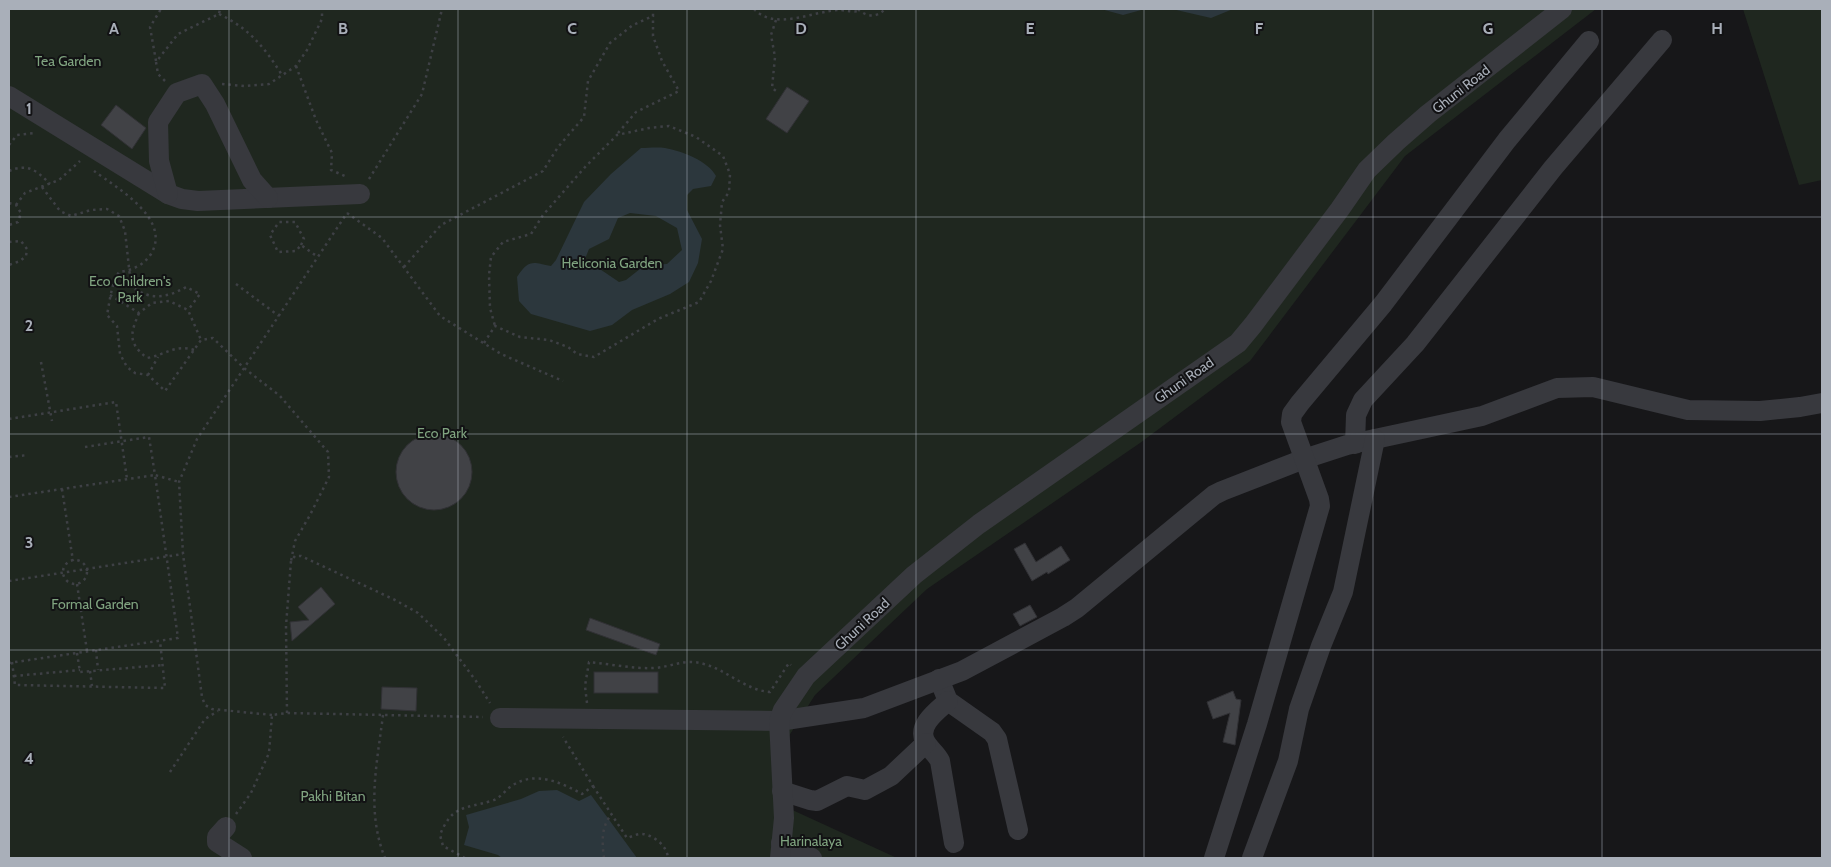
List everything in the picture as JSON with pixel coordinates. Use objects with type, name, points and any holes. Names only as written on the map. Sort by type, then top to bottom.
[{"type":"street","name":"Ghuni Road","points":[[779,721],[787,705],[806,678],[914,575],[979,524],[1238,343],[1340,209],[1367,170],[1428,114],[1562,9]]},
{"type":"street","points":[[1351,445],[1356,416],[1363,400],[1415,344],[1553,168],[1662,40]]},
{"type":"street","points":[[1214,858],[1257,724],[1320,506],[1320,498],[1292,422],[1292,414],[1300,402],[1384,304],[1507,140],[1589,41]]},
{"type":"street","points":[[168,194],[159,161],[158,122],[177,93],[202,84],[215,104],[252,180],[268,198]]},
{"type":"street","points":[[9,96],[168,194],[182,199],[198,201],[360,194]]},
{"type":"street","points":[[500,718],[779,721],[864,708],[962,671],[1077,608],[1214,495],[1306,458],[1374,439],[1482,416],[1557,388],[1593,387],[1688,410],[1760,411],[1822,403]]},
{"type":"street","points":[[1252,858],[1288,761],[1299,710],[1308,682],[1343,592],[1374,439]]},
{"type":"street","points":[[939,680],[948,701],[992,732],[997,739],[1018,830]]},
{"type":"street","points":[[948,701],[933,714],[924,726],[923,734],[926,743],[940,761],[954,844]]},
{"type":"street","points":[[779,721],[784,818],[780,851],[812,858]]},
{"type":"street","points":[[782,791],[810,800],[818,800],[847,786],[865,790],[891,776],[926,743]]},
{"type":"street","points":[[226,827],[216,837],[217,842],[242,858]]},
{"type":"path","points":[[161,9],[150,27],[158,74],[177,93]]},
{"type":"path","points":[[219,14],[220,9]]},
{"type":"path","points":[[202,84],[244,86],[269,84],[296,66],[307,50],[322,19],[322,9]]},
{"type":"path","points":[[442,9],[422,94],[360,194],[197,439],[179,482],[183,554],[202,697],[208,707],[272,715],[287,713],[500,718]]},
{"type":"path","points":[[484,343],[495,326],[490,308],[489,275],[491,257],[503,242],[531,234],[543,215],[636,112],[679,91],[662,61],[653,36],[652,16],[654,9]]},
{"type":"path","points":[[754,9],[756,12],[776,20],[841,10],[859,10],[871,16],[877,15],[885,9]]},
{"type":"path","points":[[156,62],[178,34],[219,14]]},
{"type":"path","points":[[219,14],[238,24],[265,49],[282,75]]},
{"type":"path","points":[[404,267],[441,225],[543,171],[558,147],[584,117],[588,81],[610,43],[633,25],[652,16]]},
{"type":"path","points":[[776,20],[771,35],[775,57],[772,88],[779,93]]},
{"type":"path","points":[[296,66],[316,120],[332,153],[331,170],[348,178]]},
{"type":"path","points":[[495,326],[520,336],[549,340],[568,347],[577,354],[594,357],[658,320],[699,302],[711,281],[723,249],[720,224],[722,202],[729,192],[730,174],[723,156],[696,137],[669,126],[617,134]]},
{"type":"path","points":[[9,145],[17,135],[36,133],[42,137]]},
{"type":"path","points":[[74,157],[87,166]]},
{"type":"path","points":[[16,205],[24,193],[59,180],[80,161]]},
{"type":"path","points":[[9,171],[19,166],[36,170],[50,184]]},
{"type":"path","points":[[94,170],[129,197],[149,216],[156,234],[154,250],[148,259],[141,265],[128,271],[118,272],[110,295],[107,315],[117,326],[120,354],[127,367],[135,373],[148,376],[165,391],[201,340],[212,338],[244,368],[280,396],[328,452],[329,477],[295,541],[290,561],[286,626],[287,713]]},
{"type":"path","points":[[42,187],[60,211],[71,216],[91,210],[107,209],[119,216],[125,231],[131,286],[141,294],[157,296],[172,295],[186,286],[200,294],[188,310]]},
{"type":"path","points":[[9,203],[16,205],[22,213],[18,222],[9,225]]},
{"type":"path","points":[[347,213],[382,238],[440,316],[501,354],[564,381]]},
{"type":"path","points":[[279,222],[295,222],[304,239],[300,245],[296,251],[278,252],[270,235],[279,222]]},
{"type":"path","points":[[9,242],[21,242],[27,249],[26,256],[20,261],[9,265]]},
{"type":"path","points":[[300,245],[318,257]]},
{"type":"path","points":[[236,284],[279,316]]},
{"type":"path","points":[[110,295],[139,312]]},
{"type":"path","points":[[194,350],[184,347],[147,358],[138,350],[131,339],[139,312],[152,303],[169,301],[188,310],[201,340]]},
{"type":"path","points":[[148,376],[158,356]]},
{"type":"path","points":[[41,362],[52,421]]},
{"type":"path","points":[[9,419],[116,402],[127,479]]},
{"type":"path","points":[[85,447],[149,437],[178,638],[10,663],[15,685],[166,688],[160,641]]},
{"type":"path","points":[[9,458],[28,455]]},
{"type":"path","points":[[9,497],[155,475],[179,482]]},
{"type":"path","points":[[62,489],[73,561]]},
{"type":"path","points":[[9,581],[183,554]]},
{"type":"path","points":[[290,561],[296,556],[300,556],[395,600],[418,613],[444,638],[476,681],[500,718]]},
{"type":"path","points":[[77,584],[67,581],[63,572],[65,566],[73,561],[78,561],[86,568]]},
{"type":"path","points":[[77,584],[85,578],[86,568]]},
{"type":"path","points":[[77,584],[86,651]]},
{"type":"path","points":[[96,650],[98,670]]},
{"type":"path","points":[[77,653],[80,670]]},
{"type":"path","points":[[589,719],[585,686],[589,662],[655,668],[686,661],[704,664],[761,691],[770,692],[789,663],[806,678]]},
{"type":"path","points":[[14,676],[163,665]]},
{"type":"path","points":[[90,671],[92,687]]},
{"type":"path","points":[[170,772],[205,719],[220,710]]},
{"type":"path","points":[[226,827],[251,793],[269,753],[272,715]]},
{"type":"path","points":[[384,715],[373,796],[376,832],[384,858]]},
{"type":"path","points":[[551,718],[627,838],[642,834],[661,842],[668,858]]},
{"type":"path","points":[[465,858],[443,846],[440,835],[449,815],[463,808],[493,801],[520,781],[545,778],[582,794],[593,786]]},
{"type":"path","points":[[604,858],[602,842],[606,822],[611,815]]},
{"type":"green space","name":"Eco Park","points":[[9,9],[1596,9],[1405,156],[1250,361],[1140,443],[927,589],[815,695],[787,739],[788,808],[897,858],[9,858]]},
{"type":"green space","points":[[1743,9],[1822,9],[1822,180],[1799,185]]},
{"type":"shaded area","points":[[1101,9],[1145,9],[1123,15]]},
{"type":"shaded area","points":[[1172,9],[1233,9],[1211,18]]},
{"type":"shaded area","points":[[641,148],[662,148],[672,149],[701,161],[716,176],[711,186],[693,189],[687,195],[687,210],[702,239],[698,263],[689,282],[670,294],[632,310],[612,325],[590,331],[531,314],[519,301],[517,277],[531,263],[551,266],[556,260],[584,202],[611,174]],"holes":[[[630,213],[656,216],[677,228],[682,250],[667,264],[645,265],[626,280],[619,282],[585,259],[589,249],[609,239],[618,218]]]},
{"type":"shaded area","points":[[557,790],[579,801],[591,795],[637,858],[502,858],[498,855],[464,845],[469,827],[466,815],[521,799],[539,791]]},
{"type":"building","points":[[787,87],[809,101],[787,133],[766,119]]},
{"type":"building","points":[[116,105],[146,128],[132,149],[101,125]]},
{"type":"building","points":[[427,434],[441,434],[455,440],[466,451],[472,465],[469,487],[461,499],[441,510],[427,510],[413,504],[402,493],[396,479],[396,465],[402,451],[413,440]]},
{"type":"building","points":[[1025,543],[1036,562],[1061,546],[1070,560],[1048,574],[1047,572],[1032,581],[1014,549]]},
{"type":"building","points":[[321,587],[335,604],[292,641],[290,622],[309,620],[298,607]]},
{"type":"building","points":[[1030,605],[1037,617],[1020,626],[1013,614]]},
{"type":"building","points":[[590,618],[660,644],[656,655],[586,630]]},
{"type":"building","points":[[594,672],[658,672],[658,693],[594,693]]},
{"type":"building","points":[[382,687],[417,688],[416,711],[381,709]]},
{"type":"building","points":[[1233,691],[1236,699],[1241,700],[1235,745],[1223,742],[1230,713],[1213,719],[1207,702]]},
{"type":"park label","name":"Tea Garden","points":[[68,61]]},
{"type":"park label","name":"Heliconia Garden","points":[[612,263]]},
{"type":"park label","name":"Eco Children's Park","points":[[130,290]]},
{"type":"park label","name":"Formal Garden","points":[[95,604]]},
{"type":"park label","name":"Pakhi Bitan","points":[[333,796]]},
{"type":"park label","name":"Harinalaya","points":[[811,841]]}]
